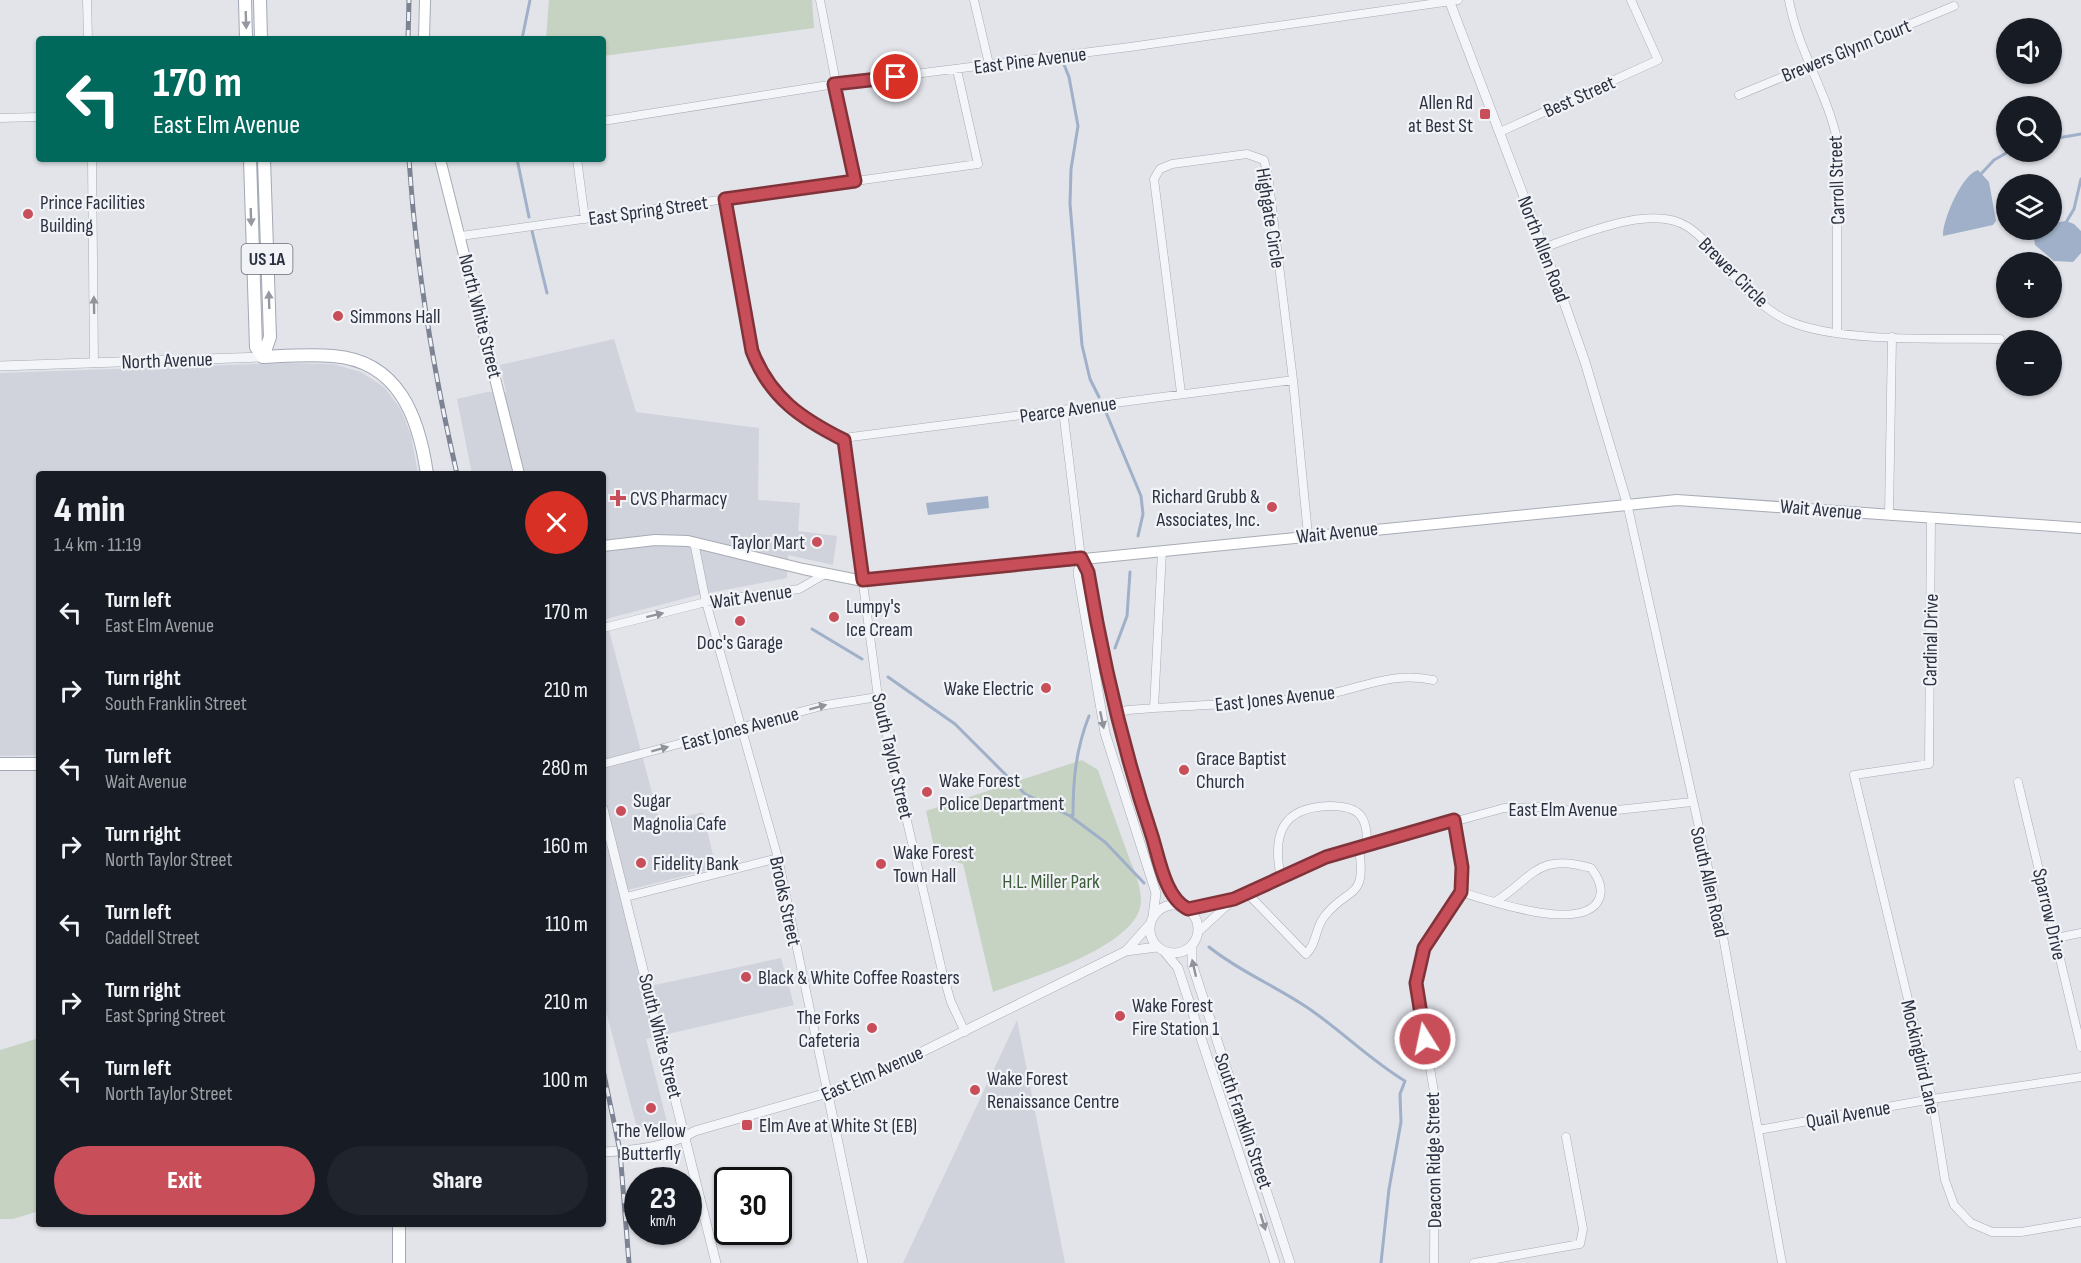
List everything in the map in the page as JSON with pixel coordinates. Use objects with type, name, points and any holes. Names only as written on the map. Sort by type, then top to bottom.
[{"type":"main road","points":[[245,0],[246,36]]},
{"type":"main road","points":[[260,0],[261,36]]},
{"type":"main road","points":[[424,36],[425,0]]},
{"type":"main road","points":[[250,162],[256,347],[263,357]]},
{"type":"main road","name":"US 1A","points":[[263,357],[270,337],[264,162]]},
{"type":"main road","name":"North White Street","points":[[441,162],[518,471]]},
{"type":"main road","name":"North Avenue","points":[[263,357],[334,356],[369,367],[387,379],[401,394],[413,413],[420,432],[426,471]]},
{"type":"main road","name":"Wait Avenue","points":[[825,574],[863,580],[1627,503],[1677,500],[1740,502],[2081,528]]},
{"type":"main road","points":[[606,546],[655,540],[694,542],[825,574]]},
{"type":"main road","points":[[0,764],[36,764]]},
{"type":"main road","points":[[399,1227],[399,1263]]},
{"type":"street","points":[[87,0],[88,36]]},
{"type":"street","points":[[820,0],[834,84],[855,181]]},
{"type":"street","points":[[974,0],[989,64]]},
{"type":"street","name":"Best Street","points":[[1500,132],[1658,60],[1631,0]]},
{"type":"street","name":"Carroll Street","points":[[1789,0],[1794,30],[1832,118],[1837,139],[1837,332]]},
{"type":"street","name":"East Pine Avenue","points":[[606,121],[834,84],[1452,1]]},
{"type":"street","name":"North Allen Road","points":[[1452,1],[1586,362],[1627,503]]},
{"type":"street","name":"Brewers Glynn Court","points":[[1739,95],[1954,6]]},
{"type":"street","name":"East Spring Street","points":[[461,236],[978,164],[957,69]]},
{"type":"street","points":[[0,118],[36,117]]},
{"type":"street","name":"Highgate Circle","points":[[1181,393],[1154,179],[1160,169],[1172,165],[1247,154],[1264,160],[1268,175],[1293,380],[1308,535]]},
{"type":"street","points":[[92,162],[94,363]]},
{"type":"street","points":[[577,162],[585,219]]},
{"type":"street","points":[[725,199],[752,351],[758,367],[777,395],[790,409],[810,423],[844,440]]},
{"type":"street","name":"Brewer Circle","points":[[1544,248],[1611,225],[1660,218],[1686,226],[1704,240],[1726,268],[1757,300],[1788,321],[1811,330],[1892,337],[1996,339]]},
{"type":"street","points":[[1889,514],[1892,337]]},
{"type":"street","name":"North Avenue","points":[[0,366],[263,357]]},
{"type":"street","name":"Pearce Avenue","points":[[844,440],[851,437],[1293,380]]},
{"type":"street","points":[[1063,410],[1081,558],[1078,573],[1101,714],[1156,893],[1149,932],[1161,949],[1180,953],[1192,945],[1198,932],[1196,918],[1170,891],[1134,783],[1115,713],[1088,572],[1081,558]]},
{"type":"street","name":"South Taylor Street","points":[[844,440],[878,697],[942,971],[951,1002],[965,1032]]},
{"type":"street","name":"South Allen Road","points":[[1627,503],[1730,970],[1782,1263]]},
{"type":"street","name":"Cardinal Drive","points":[[1854,775],[1929,764],[1931,517]]},
{"type":"street","name":"Brooks Street","points":[[694,542],[706,602],[778,858],[863,1263]]},
{"type":"street","points":[[1154,708],[1157,605],[1162,551]]},
{"type":"street","name":"Wait Avenue","points":[[606,627],[706,602],[799,589],[825,574]]},
{"type":"street","name":"East Jones Avenue","points":[[1115,713],[1154,708],[1313,697],[1347,691],[1399,676],[1433,680]]},
{"type":"street","name":"East Jones Avenue","points":[[606,764],[826,705],[878,697]]},
{"type":"street","name":"Mockingbird Lane","points":[[1854,775],[1932,1099],[1945,1180],[1954,1205],[1971,1223],[1992,1232],[2021,1232],[2081,1222]]},
{"type":"street","name":"Sparrow Drive","points":[[2019,782],[2081,1047]]},
{"type":"street","name":"East Elm Avenue","points":[[1185,907],[1234,899],[1326,857],[1504,808],[1540,807],[1589,813],[1692,802]]},
{"type":"street","points":[[1247,893],[1306,954],[1315,940],[1325,915],[1349,896],[1360,880],[1365,824],[1359,814],[1349,808],[1322,806],[1299,810],[1288,819],[1276,843],[1281,878]]},
{"type":"street","name":"South White Street","points":[[606,820],[627,897],[716,1263]]},
{"type":"street","points":[[1454,820],[1462,867],[1461,892],[1495,902],[1542,913],[1583,911],[1594,906],[1600,897],[1600,886],[1591,868],[1554,864],[1533,870],[1495,902]]},
{"type":"street","points":[[627,897],[778,858]]},
{"type":"street","name":"Deacon Ridge Street","points":[[1434,1263],[1435,1098],[1416,983],[1424,948],[1461,892]]},
{"type":"street","name":"East Elm Avenue","points":[[1198,932],[1234,899]]},
{"type":"street","points":[[1152,920],[1167,905],[1185,907]]},
{"type":"street","name":"East Elm Avenue","points":[[606,1151],[634,1151],[686,1137],[695,1131],[828,1095],[855,1085],[1126,951],[1152,920]]},
{"type":"street","points":[[2056,938],[2081,933]]},
{"type":"street","name":"South Franklin Street","points":[[1192,945],[1192,964],[1290,1263]]},
{"type":"street","name":"East Elm Avenue","points":[[1126,951],[1161,949]]},
{"type":"street","name":"South Franklin Street","points":[[1161,949],[1178,968],[1275,1263]]},
{"type":"street","name":"Quail Avenue","points":[[1758,1130],[1932,1099],[2081,1077]]},
{"type":"street","points":[[1474,1263],[1580,1244],[1583,1229],[1566,1137]]},
{"type":"shaded area","points":[[614,339],[636,412],[759,428],[758,500],[800,503],[798,531],[837,536],[833,565],[788,555],[787,578],[698,595],[606,619],[606,471],[471,471],[457,399],[487,392],[506,392],[500,365]]},
{"type":"shaded area","points":[[286,363],[333,364],[361,372],[384,387],[400,408],[411,435],[417,471],[36,471],[36,755],[0,756],[0,373]]},
{"type":"shaded area","points":[[606,619],[660,823],[703,812],[716,868],[620,892],[645,987],[781,958],[794,1005],[646,1039],[667,1122],[637,1128],[606,1011]]},
{"type":"shaded area","points":[[1017,1020],[1065,1263],[903,1263]]},
{"type":"green space","points":[[549,0],[812,0],[814,28],[606,56],[606,36],[546,36]]},
{"type":"green space","name":"H.L. Miller Park","points":[[1082,760],[1098,770],[1136,876],[1141,900],[1136,917],[1123,932],[1104,946],[1056,969],[993,992],[963,864],[936,856],[926,811]]},
{"type":"green space","points":[[36,1039],[36,1212],[13,1219],[0,1219],[0,1050]]},
{"type":"water","points":[[1978,170],[1989,182],[1996,221],[1993,225],[1943,236],[1954,199],[1972,173]]},
{"type":"water","points":[[2062,222],[2074,224],[2081,231],[2081,253],[2073,262],[2062,261],[2062,252],[2043,252],[2035,245],[2034,240],[2062,240]]},
{"type":"water","points":[[988,496],[989,508],[928,515],[926,503]]},
{"type":"waterway","points":[[523,36],[530,0]]},
{"type":"waterway","points":[[1061,57],[1069,77],[1078,126],[1071,169],[1070,204],[1082,345],[1090,379],[1099,397]]},
{"type":"waterway","points":[[2062,137],[2081,134]]},
{"type":"waterway","points":[[1980,175],[1996,159]]},
{"type":"waterway","points":[[518,162],[529,217]]},
{"type":"waterway","points":[[2065,224],[2074,209],[2081,179]]},
{"type":"waterway","points":[[532,231],[547,293]]},
{"type":"waterway","points":[[1105,410],[1141,496],[1143,514],[1138,536]]},
{"type":"waterway","points":[[1115,648],[1127,616],[1130,572]]},
{"type":"waterway","points":[[812,629],[862,659]]},
{"type":"waterway","points":[[888,677],[955,724],[1025,794],[1070,816],[1105,842],[1144,883]]},
{"type":"waterway","points":[[1070,816],[1073,815],[1078,752],[1089,716]]},
{"type":"waterway","points":[[1209,947],[1233,964],[1308,1008],[1405,1081],[1400,1094],[1401,1122],[1389,1189],[1381,1263]]},
{"type":"railway","points":[[408,36],[409,0]]},
{"type":"railway","points":[[409,162],[416,239],[427,318],[440,396],[456,471]]},
{"type":"railway","points":[[606,1084],[620,1151],[629,1263]]},
{"type":"place","name":"Allen Rd at Best St","points":[[1485,114]]},
{"type":"place","name":"Prince Facilities Building","points":[[28,214]]},
{"type":"place","name":"Simmons Hall","points":[[338,316]]},
{"type":"place","name":"CVS Pharmacy","points":[[618,498]]},
{"type":"place","name":"Richard Grubb & Associates, Inc.","points":[[1272,507]]},
{"type":"place","name":"Taylor Mart","points":[[817,542]]},
{"type":"place","name":"Lumpy's Ice Cream","points":[[834,617]]},
{"type":"place","name":"Doc's Garage","points":[[740,621]]},
{"type":"place","name":"Wake Electric","points":[[1046,688]]},
{"type":"place","name":"Grace Baptist Church","points":[[1184,770]]},
{"type":"place","name":"Wake Forest Police Department","points":[[927,792]]},
{"type":"place","name":"Sugar Magnolia Cafe","points":[[621,811]]},
{"type":"place","name":"Fidelity Bank","points":[[641,863]]},
{"type":"place","name":"Wake Forest Town Hall","points":[[881,864]]},
{"type":"place","name":"Black & White Coffee Roasters","points":[[746,977]]},
{"type":"place","name":"Wake Forest Fire Station 1","points":[[1120,1016]]},
{"type":"place","name":"The Forks Cafeteria","points":[[872,1028]]},
{"type":"place","name":"Wake Forest Renaissance Centre","points":[[975,1090]]},
{"type":"place","name":"The Yellow Butterfly","points":[[651,1108]]},
{"type":"place","name":"Elm Ave at White St (EB)","points":[[747,1125]]},
{"type":"route","points":[[896,77],[834,84],[855,181],[725,199],[752,351],[758,367],[777,395],[790,409],[810,423],[844,440],[863,580],[1081,558],[1088,572],[1118,728],[1134,783],[1170,891],[1182,906],[1188,909],[1234,899],[1326,857],[1454,820],[1462,867],[1461,892],[1424,948],[1416,983],[1425,1039]]}]
